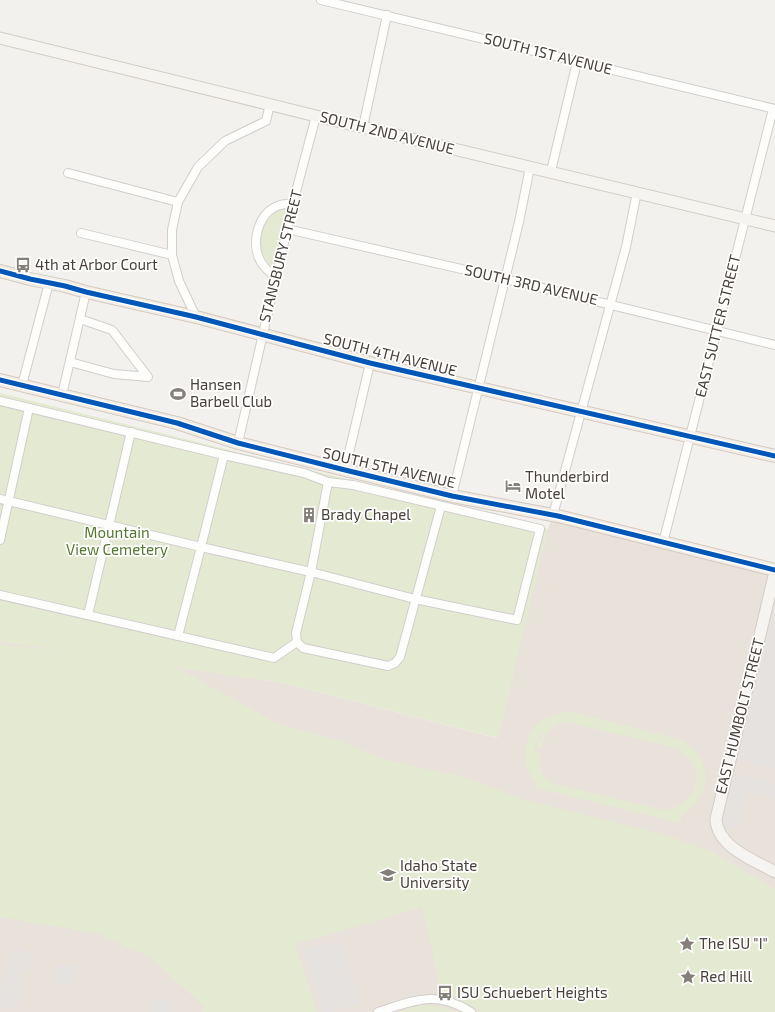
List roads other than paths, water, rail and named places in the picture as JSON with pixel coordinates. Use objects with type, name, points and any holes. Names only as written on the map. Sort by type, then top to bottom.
[{"type":"main road","name":"SOUTH 4TH AVENUE","points":[[0,271],[196,317],[370,363],[775,456]]},
{"type":"main road","name":"SOUTH 5TH AVENUE","points":[[0,380],[177,423],[238,443],[345,470],[452,496],[554,515],[775,571]]},
{"type":"street","name":"SOUTH 1ST AVENUE","points":[[321,0],[774,109]]},
{"type":"street","points":[[363,127],[387,15]]},
{"type":"street","name":"SOUTH 2ND AVENUE","points":[[0,38],[316,116],[551,171],[775,226]]},
{"type":"street","points":[[551,171],[577,62]]},
{"type":"street","points":[[196,317],[179,281],[172,255],[172,230],[178,202],[198,167],[225,141],[266,121],[270,104]]},
{"type":"street","name":"EAST SUTTER STREET","points":[[663,543],[774,109]]},
{"type":"street","name":"STANSBURY STREET","points":[[238,443],[293,203],[316,116]]},
{"type":"street","points":[[452,496],[519,222],[530,167]]},
{"type":"street","points":[[68,173],[178,202]]},
{"type":"street","points":[[554,515],[626,247],[637,192]]},
{"type":"street","points":[[276,278],[261,263],[257,252],[256,241],[258,229],[263,220],[272,210],[280,205],[293,203]]},
{"type":"street","name":"SOUTH 3RD AVENUE","points":[[287,229],[505,279],[775,345]]},
{"type":"street","points":[[82,233],[172,255]]},
{"type":"street","points":[[22,385],[49,283]]},
{"type":"street","points":[[62,395],[86,292]]},
{"type":"street","points":[[70,362],[114,374],[148,377],[112,330],[80,320]]},
{"type":"street","points":[[345,470],[370,363]]},
{"type":"street","points":[[0,401],[304,473],[328,482],[354,485],[540,529],[516,620],[415,599],[311,572],[109,526],[0,499]]},
{"type":"street","points":[[0,540],[29,408]]},
{"type":"street","points":[[88,615],[131,432]]},
{"type":"street","points":[[178,636],[224,455]]},
{"type":"street","points":[[328,482],[311,572],[296,633],[297,642],[303,648],[388,666],[395,663],[400,658],[441,506]]},
{"type":"street","name":"EAST HUMBOLT STREET","points":[[775,571],[716,814],[716,824],[724,841],[775,872]]},
{"type":"street","points":[[0,595],[274,658],[297,642]]},
{"type":"street","points":[[378,1012],[421,999],[437,998],[450,1002],[471,1012]]},
{"type":"place","name":"4th at Arbor Court","points":[[23,265]]},
{"type":"place","name":"Hansen Barbell Club","points":[[178,394]]},
{"type":"place","name":"Thunderbird Motel","points":[[513,486]]},
{"type":"place","name":"Brady Chapel","points":[[309,515]]},
{"type":"place","name":"Idaho State University","points":[[388,875]]},
{"type":"place","name":"The ISU \"I\"","points":[[687,944]]},
{"type":"place","name":"Red Hill","points":[[688,977]]},
{"type":"place","name":"ISU Schuebert Heights","points":[[445,993]]},
{"type":"park label","name":"Mountain View Cemetery","points":[[117,542]]}]
